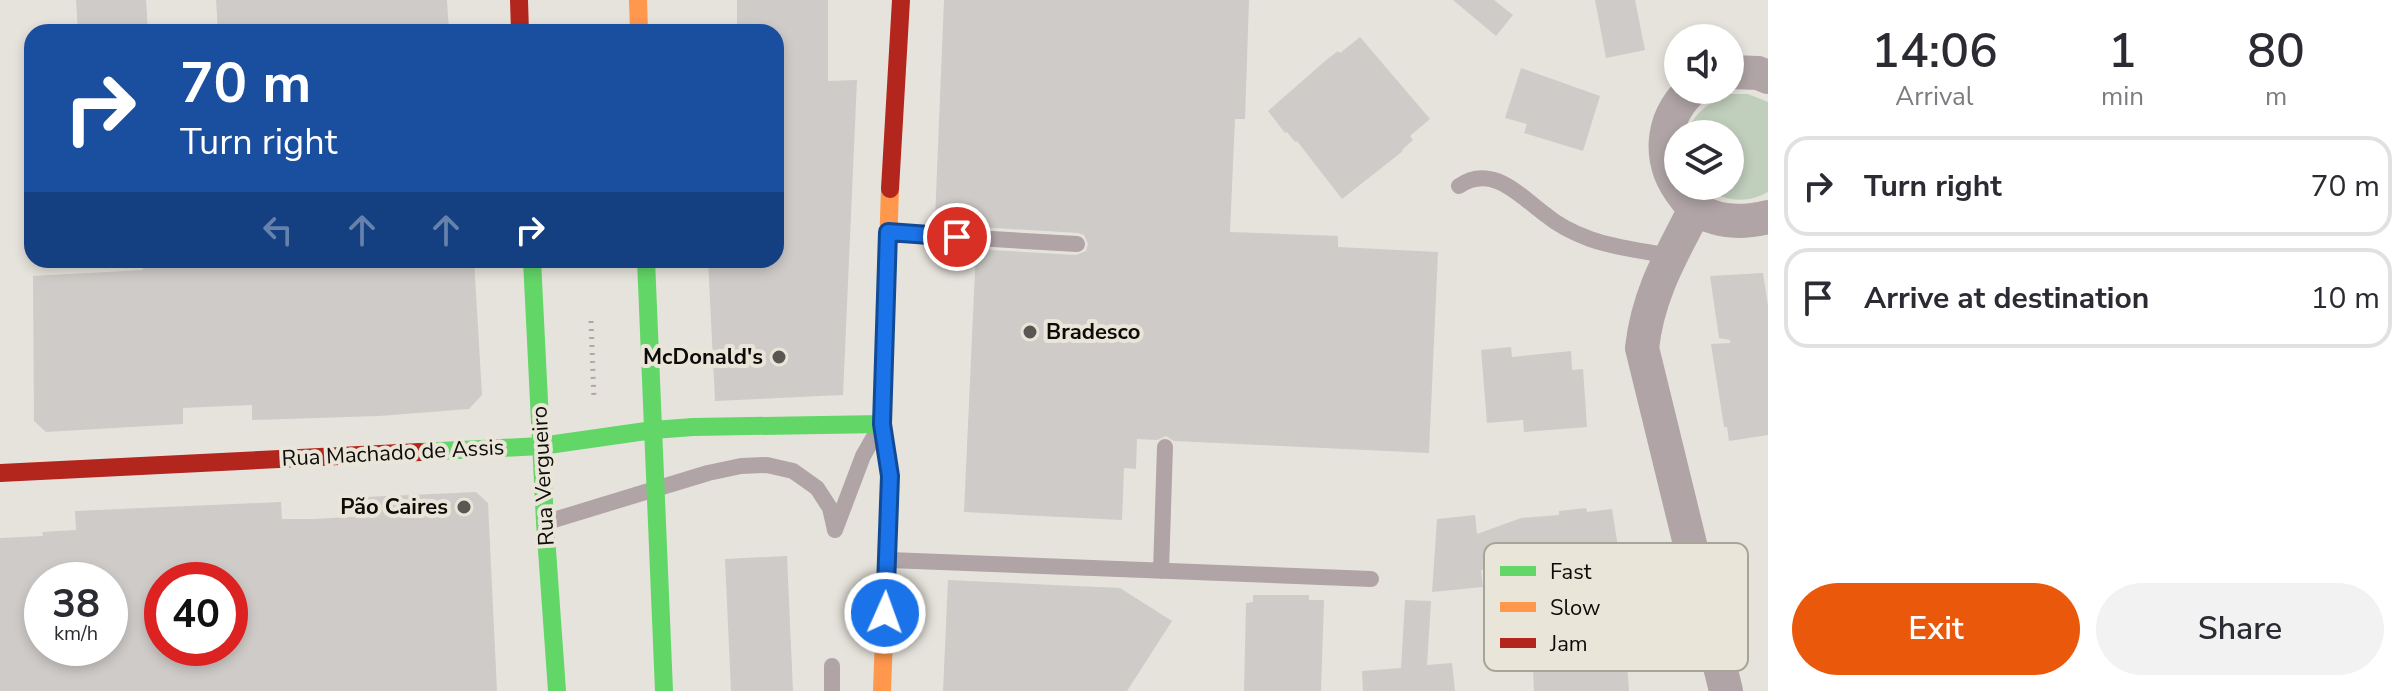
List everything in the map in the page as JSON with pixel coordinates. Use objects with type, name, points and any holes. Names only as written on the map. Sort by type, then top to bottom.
[{"type":"street","points":[[519,0],[520,24]]},
{"type":"street","points":[[638,0],[639,24]]},
{"type":"street","points":[[882,691],[890,476],[882,424],[888,232],[901,0]]},
{"type":"street","points":[[1744,72],[1768,77]]},
{"type":"street","points":[[1677,104],[1669,120],[1664,141],[1666,163],[1674,184],[1695,209],[1725,221],[1747,222],[1768,217]]},
{"type":"street","points":[[1690,543],[1642,348],[1645,318],[1670,256],[1695,209]]},
{"type":"street","name":"Rua Vergueiro","points":[[532,268],[557,691]]},
{"type":"street","points":[[646,268],[664,691]]},
{"type":"street","name":"Rua Machado de Assis","points":[[0,473],[541,446],[653,430],[882,424]]},
{"type":"street","points":[[1721,671],[1726,691]]},
{"type":"lane","points":[[1459,186],[1469,179],[1483,177],[1517,191],[1547,217],[1593,240],[1670,256]]},
{"type":"lane","points":[[888,232],[1077,244]]},
{"type":"lane","points":[[545,522],[708,473],[741,466],[767,465],[793,471],[817,488],[830,508],[835,530],[863,456],[882,424]]},
{"type":"lane","points":[[1161,571],[1165,447]]},
{"type":"lane","points":[[887,560],[1371,579]]},
{"type":"lane","points":[[832,666],[832,691]]},
{"type":"path","points":[[591,321],[594,405]]},
{"type":"green space","points":[[1744,94],[1768,102],[1768,192],[1744,200],[1744,120],[1694,120],[1711,104],[1744,104]]},
{"type":"building","points":[[76,0],[146,0],[148,24],[78,24]]},
{"type":"building","points":[[216,0],[447,0],[448,24],[218,24]]},
{"type":"building","points":[[737,0],[828,0],[828,81],[857,80],[843,395],[715,401],[708,268],[784,268],[784,24],[737,24]]},
{"type":"building","points":[[944,0],[1249,0],[1245,119],[1235,119],[1230,232],[1338,236],[1338,247],[1438,252],[1429,453],[1174,441],[1166,436],[1157,440],[1137,439],[1136,469],[1124,468],[1122,520],[964,512],[976,249],[1076,255],[1086,251],[1088,244],[1084,235],[1078,233],[977,227],[977,221],[935,219]]},
{"type":"building","points":[[1453,0],[1494,0],[1513,15],[1496,36]]},
{"type":"building","points":[[1595,0],[1635,0],[1645,50],[1606,58]]},
{"type":"building","points":[[1360,37],[1430,119],[1410,136],[1413,140],[1403,151],[1342,199],[1297,141],[1285,133],[1268,111],[1325,61]]},
{"type":"building","points":[[1521,68],[1600,96],[1583,151],[1524,133],[1527,124],[1505,118]]},
{"type":"building","points":[[474,268],[482,395],[469,409],[379,416],[252,420],[252,405],[183,408],[183,424],[46,432],[34,421],[33,276],[143,270]]},
{"type":"building","points":[[1763,273],[1768,306],[1768,435],[1729,441],[1711,344],[1730,343],[1730,340],[1719,338],[1710,276]]},
{"type":"building","points":[[1511,347],[1512,357],[1571,351],[1572,370],[1583,369],[1587,427],[1524,432],[1523,420],[1487,423],[1481,350]]},
{"type":"building","points":[[476,492],[488,503],[497,691],[0,691],[0,538],[43,536],[42,532],[76,530],[75,511],[281,502],[282,519],[367,516],[366,497]]},
{"type":"building","points":[[1612,509],[1617,543],[1484,543],[1483,587],[1432,592],[1437,519],[1475,515],[1477,534],[1521,518],[1559,515],[1559,511]]},
{"type":"building","points":[[787,556],[793,691],[731,691],[725,559]]},
{"type":"building","points":[[948,580],[1120,588],[1172,621],[1127,691],[943,691]]},
{"type":"building","points":[[1253,595],[1309,595],[1309,600],[1324,600],[1321,691],[1244,691],[1246,603],[1253,602]]},
{"type":"building","points":[[1405,600],[1431,601],[1427,665],[1452,663],[1455,691],[1363,691],[1362,671],[1401,668]]},
{"type":"building","points":[[1533,671],[1628,671],[1629,691],[1534,691]]},
{"type":"traffic: fast","points":[[532,268],[557,691]]},
{"type":"traffic: fast","points":[[646,268],[664,691]]},
{"type":"traffic: fast","points":[[420,452],[541,446],[693,427],[882,424]]},
{"type":"traffic: slow","points":[[638,0],[639,24]]},
{"type":"traffic: slow","points":[[882,691],[890,476],[882,424],[890,189]]},
{"type":"traffic: jam","points":[[519,0],[520,24]]},
{"type":"traffic: jam","points":[[890,189],[901,0]]},
{"type":"traffic: jam","points":[[0,473],[420,452]]},
{"type":"place","name":"Bradesco","points":[[1030,332]]},
{"type":"place","name":"McDonald's","points":[[779,357]]},
{"type":"place","name":"Pão Caires","points":[[464,507]]},
{"type":"route","points":[[885,613],[890,476],[882,424],[888,232],[957,237]]}]
